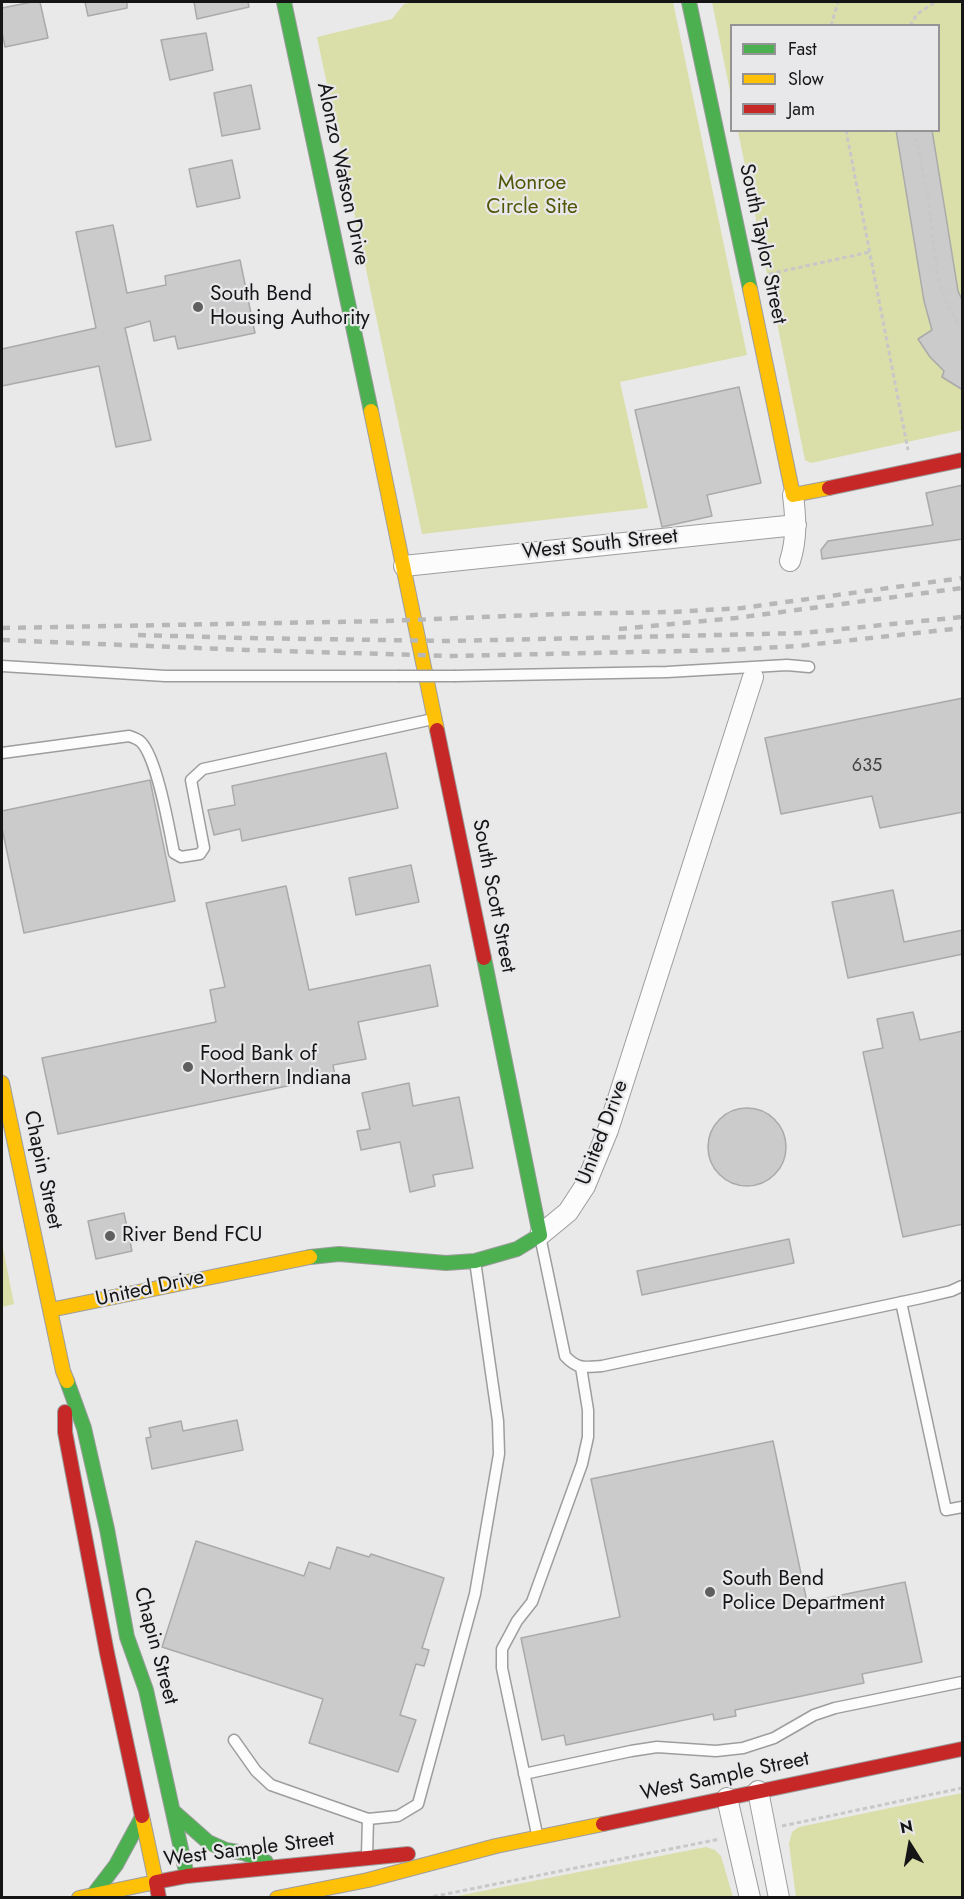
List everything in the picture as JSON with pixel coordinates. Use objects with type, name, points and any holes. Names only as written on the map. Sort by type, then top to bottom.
[{"type":"main road","name":"Alonzo Watson Drive","points":[[284,2],[404,566]]},
{"type":"main road","name":"South Taylor Street","points":[[689,2],[794,495]]},
{"type":"main road","points":[[794,495],[963,460]]},
{"type":"main road","name":"South Scott Street","points":[[404,566],[540,1235]]},
{"type":"main road","name":"Chapin Street","points":[[2,1083],[63,1371],[84,1428],[107,1529],[127,1637],[146,1690],[188,1881]]},
{"type":"main road","name":"United Drive","points":[[50,1310],[306,1257],[339,1254],[446,1263],[475,1261],[517,1249],[540,1235]]},
{"type":"main road","name":"Chapin Street","points":[[63,1371],[65,1432],[107,1653],[159,1898]]},
{"type":"main road","name":"West Sample Street","points":[[281,1897],[368,1880],[537,1837],[963,1749]]},
{"type":"main road","points":[[173,1811],[208,1842],[275,1866]]},
{"type":"main road","points":[[93,1895],[116,1865],[142,1817]]},
{"type":"main road","name":"West Sample Street","points":[[79,1898],[156,1882],[188,1881],[275,1866],[496,1846]]},
{"type":"street","points":[[790,561],[795,547],[794,495]]},
{"type":"street","name":"West South Street","points":[[404,566],[796,525]]},
{"type":"street","name":"United Drive","points":[[540,1235],[568,1212],[585,1186],[608,1130],[753,677]]},
{"type":"street","points":[[758,1791],[779,1898]]},
{"type":"street","points":[[727,1798],[750,1898]]},
{"type":"lane","points":[[2,666],[165,676],[456,676],[667,672],[787,665],[809,667]]},
{"type":"lane","points":[[2,753],[129,736],[140,740],[151,759],[174,853],[181,857],[200,854],[204,848],[191,780],[203,769],[435,719]]},
{"type":"lane","points":[[540,1235],[565,1356],[573,1365],[581,1367],[602,1366],[951,1291],[963,1286]]},
{"type":"lane","points":[[234,1740],[256,1771],[271,1785],[368,1819],[398,1816],[418,1804],[475,1594],[499,1454],[498,1420],[475,1261]]},
{"type":"lane","points":[[901,1302],[946,1510],[963,1507]]},
{"type":"lane","points":[[537,1837],[502,1668],[502,1649],[516,1621],[532,1602],[582,1464],[588,1437],[588,1410],[581,1367]]},
{"type":"lane","points":[[65,1432],[84,1428]]},
{"type":"lane","points":[[524,1774],[657,1747],[716,1751],[743,1748],[774,1738],[814,1715],[835,1708],[963,1682]]},
{"type":"lane","points":[[367,1857],[368,1819]]},
{"type":"path","points":[[832,24],[838,2]]},
{"type":"path","points":[[911,24],[917,14],[935,2]]},
{"type":"path","points":[[846,132],[908,450]]},
{"type":"path","points":[[915,132],[940,284],[954,319],[963,328]]},
{"type":"path","points":[[764,276],[870,252]]},
{"type":"path","points":[[790,1824],[963,1788]]},
{"type":"path","points":[[426,1898],[713,1841]]},
{"type":"green space","name":"Monroe Circle Site","points":[[413,2],[673,2],[747,355],[620,382],[648,508],[422,534],[317,37],[392,19],[404,4]]},
{"type":"green space","points":[[712,2],[962,2],[962,430],[811,463],[805,460],[738,132],[940,132],[940,24],[730,24],[730,91]]},
{"type":"green space","points":[[2,1243],[14,1304],[2,1307]]},
{"type":"green space","points":[[962,1793],[962,1897],[796,1897],[789,1844],[792,1832],[799,1827]]},
{"type":"green space","points":[[706,1847],[715,1850],[721,1856],[733,1897],[452,1897]]},
{"type":"building","points":[[40,2],[48,38],[5,47],[2,32],[2,8]]},
{"type":"building","points":[[85,2],[127,2],[127,8],[88,16]]},
{"type":"building","points":[[194,2],[248,2],[249,7],[197,19]]},
{"type":"building","points":[[206,33],[213,70],[170,80],[161,40]]},
{"type":"building","points":[[251,85],[260,129],[222,136],[214,93]]},
{"type":"building","points":[[896,132],[932,132],[958,291],[963,302],[963,390],[942,377],[944,371],[930,357],[918,339],[932,330],[924,301]]},
{"type":"building","points":[[232,160],[240,198],[197,207],[189,169]]},
{"type":"building","points":[[113,225],[127,293],[166,285],[165,276],[240,260],[255,333],[178,349],[175,336],[154,341],[150,321],[125,328],[151,440],[116,447],[99,366],[2,386],[2,349],[96,328],[76,232]]},
{"type":"building","points":[[739,387],[761,483],[707,495],[712,516],[662,527],[635,410]]},
{"type":"building","points":[[963,485],[963,539],[822,559],[821,550],[828,541],[933,525],[926,493]]},
{"type":"building","points":[[963,698],[963,812],[880,828],[872,796],[781,814],[765,738]]},
{"type":"building","points":[[386,753],[398,808],[242,841],[240,829],[214,835],[208,810],[235,805],[232,786]]},
{"type":"building","points":[[150,780],[175,901],[24,933],[2,828],[2,811]]},
{"type":"building","points":[[411,865],[419,902],[356,915],[349,878]]},
{"type":"building","points":[[286,886],[309,990],[430,965],[438,1006],[358,1022],[366,1059],[333,1065],[335,1076],[58,1134],[42,1058],[216,1022],[210,990],[225,987],[206,903]]},
{"type":"building","points":[[893,890],[904,942],[963,930],[963,954],[848,978],[832,902]]},
{"type":"building","points":[[913,1012],[920,1040],[963,1031],[963,1224],[903,1237],[863,1052],[883,1048],[877,1019]]},
{"type":"building","points":[[409,1083],[413,1106],[459,1097],[473,1168],[433,1175],[435,1186],[410,1192],[400,1142],[361,1150],[357,1131],[370,1129],[362,1093]]},
{"type":"building","points":[[747,1108],[762,1111],[774,1120],[783,1132],[786,1147],[783,1162],[774,1174],[762,1183],[747,1186],[732,1183],[720,1174],[711,1162],[708,1147],[711,1132],[720,1120],[732,1111]]},
{"type":"building","name":"River Bend FCU","points":[[124,1213],[132,1251],[96,1259],[88,1221]]},
{"type":"building","points":[[789,1239],[794,1263],[642,1295],[637,1271]]},
{"type":"building","points":[[237,1420],[243,1450],[152,1469],[146,1438],[151,1437],[149,1428],[181,1421],[183,1431]]},
{"type":"building","name":"South Bend Police Department","points":[[773,1441],[807,1602],[905,1582],[922,1662],[862,1674],[864,1683],[735,1710],[736,1716],[714,1720],[713,1714],[566,1745],[564,1735],[542,1740],[521,1638],[620,1617],[591,1479]]},
{"type":"building","points":[[196,1541],[304,1576],[309,1562],[330,1569],[337,1547],[369,1557],[371,1554],[444,1578],[422,1648],[429,1650],[424,1666],[416,1664],[400,1715],[416,1720],[398,1772],[309,1743],[323,1699],[162,1647]]},
{"type":"railway","points":[[2,628],[386,621],[672,612],[742,608],[962,578]]},
{"type":"railway","points":[[619,629],[736,618],[962,588]]},
{"type":"railway","points":[[138,635],[449,641],[803,633],[962,617]]},
{"type":"railway","points":[[2,640],[452,656],[727,650],[798,646],[962,628]]},
{"type":"traffic: fast","points":[[284,2],[371,411]]},
{"type":"traffic: fast","points":[[689,2],[750,289]]},
{"type":"traffic: fast","points":[[310,1257],[339,1254],[446,1263],[475,1261],[517,1249],[540,1235],[484,958]]},
{"type":"traffic: fast","points":[[67,1381],[84,1428],[107,1529],[127,1637],[146,1690],[187,1876]]},
{"type":"traffic: fast","points":[[173,1811],[208,1842],[266,1862]]},
{"type":"traffic: fast","points":[[93,1895],[116,1865],[142,1817]]},
{"type":"traffic: slow","points":[[750,289],[793,495],[829,488]]},
{"type":"traffic: slow","points":[[371,411],[437,730]]},
{"type":"traffic: slow","points":[[2,1083],[67,1381]]},
{"type":"traffic: slow","points":[[50,1310],[310,1257]]},
{"type":"traffic: slow","points":[[79,1898],[156,1882],[142,1816]]},
{"type":"traffic: slow","points":[[277,1898],[368,1880],[496,1846],[603,1824]]},
{"type":"traffic: jam","points":[[829,488],[962,460]]},
{"type":"traffic: jam","points":[[437,730],[484,958]]},
{"type":"traffic: jam","points":[[65,1412],[65,1432],[107,1653],[142,1816]]},
{"type":"traffic: jam","points":[[603,1824],[962,1749]]},
{"type":"traffic: jam","points":[[159,1898],[156,1882],[187,1876],[408,1854]]},
{"type":"place","name":"South Bend Housing Authority","points":[[198,307]]},
{"type":"place","name":"Food Bank of Northern Indiana","points":[[188,1067]]},
{"type":"place","name":"River Bend FCU","points":[[110,1236]]},
{"type":"place","name":"South Bend Police Department","points":[[710,1592]]}]
